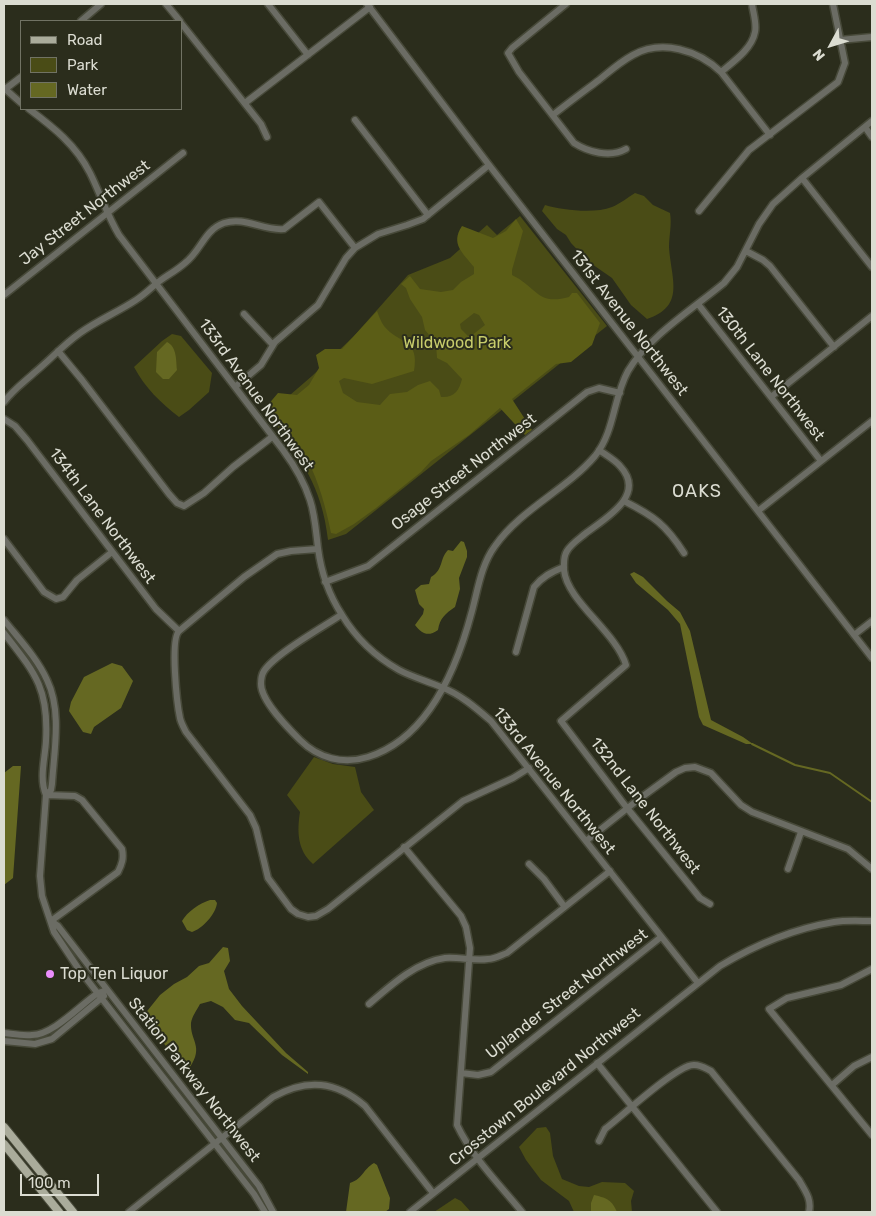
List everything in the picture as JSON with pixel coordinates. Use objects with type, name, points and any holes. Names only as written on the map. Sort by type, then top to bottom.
[{"type":"main road","points":[[4,1127],[73,1212]]},
{"type":"main road","points":[[4,1144],[59,1212]]},
{"type":"street","points":[[82,20],[101,4]]},
{"type":"street","points":[[166,4],[179,20]]},
{"type":"street","points":[[268,4],[308,55]]},
{"type":"street","points":[[566,4],[512,48],[508,54],[512,62],[574,142],[584,149],[604,152],[621,152],[626,149]]},
{"type":"street","points":[[721,72],[739,57],[755,34],[752,4]]},
{"type":"street","points":[[699,210],[749,150],[838,82],[845,63],[833,4]]},
{"type":"street","points":[[245,103],[369,6]]},
{"type":"street","name":"131st Avenue Northwest","points":[[369,6],[489,165],[872,658]]},
{"type":"street","points":[[182,23],[262,124],[267,137]]},
{"type":"street","points":[[840,40],[872,37]]},
{"type":"street","points":[[553,115],[634,54],[655,48],[678,48],[691,52],[711,63],[721,72],[770,135]]},
{"type":"street","points":[[20,78],[4,89],[20,102]]},
{"type":"street","name":"133rd Avenue Northwest","points":[[30,110],[62,135],[76,152],[90,172],[106,213],[119,235],[296,470],[306,490],[312,510],[325,582],[341,615],[370,649],[384,660],[406,674],[443,687],[469,703],[491,721],[698,983]]},
{"type":"street","points":[[355,120],[428,215]]},
{"type":"street","points":[[341,615],[274,660],[264,671],[261,681],[265,698],[291,732],[308,748],[319,754],[354,761],[382,752],[407,735],[434,706],[467,631],[486,562],[495,546],[510,528],[586,466],[599,450],[609,433],[627,373],[638,356],[731,275],[766,212],[802,178],[872,121]]},
{"type":"street","points":[[865,127],[872,137]]},
{"type":"street","name":"Jay Street Northwest","points":[[4,295],[183,153]]},
{"type":"street","points":[[235,387],[261,365],[273,345],[292,326],[318,305],[346,258],[355,248],[378,234],[407,225],[428,215],[489,165]]},
{"type":"street","points":[[802,178],[872,268]]},
{"type":"street","points":[[4,402],[12,391],[58,351],[100,320],[138,300],[190,260],[206,236],[223,224],[233,221],[246,221],[278,230],[284,229],[319,202],[355,248]]},
{"type":"street","points":[[746,251],[764,260],[770,266],[834,347]]},
{"type":"street","name":"130th Lane Northwest","points":[[698,304],[821,461]]},
{"type":"street","points":[[244,314],[273,345]]},
{"type":"street","points":[[771,397],[872,316]]},
{"type":"street","points":[[58,351],[169,494],[177,503],[184,506],[204,493],[226,472],[272,437]]},
{"type":"street","name":"Osage Street Northwest","points":[[325,582],[368,566],[587,392],[599,388],[620,393]]},
{"type":"street","name":"134th Lane Northwest","points":[[4,419],[15,426],[156,609],[179,632]]},
{"type":"street","points":[[758,511],[872,421]]},
{"type":"street","points":[[516,652],[534,587],[546,575],[564,568],[564,559],[567,551],[575,542],[621,506],[624,501],[628,489],[628,480],[625,472],[615,461],[599,450]]},
{"type":"street","points":[[624,501],[653,517],[671,532],[684,554]]},
{"type":"street","points":[[4,539],[44,592],[56,599],[63,597],[77,580],[112,552]]},
{"type":"street","points":[[318,549],[277,554],[244,577],[176,634],[174,642],[176,683],[180,718],[183,725],[250,815],[256,828],[268,878],[291,910],[308,917],[316,916],[328,909],[463,801],[513,778],[529,768]]},
{"type":"street","name":"132nd Lane Northwest","points":[[564,568],[565,578],[569,587],[615,644],[626,665],[561,721],[627,808],[700,898],[710,904]]},
{"type":"street","name":"Station Parkway Northwest","points":[[4,620],[47,678],[53,698],[55,716],[52,784],[51,790],[46,795]]},
{"type":"street","points":[[854,635],[872,621]]},
{"type":"street","name":"Station Parkway Northwest","points":[[4,633],[39,683],[45,700],[46,741],[42,787],[46,795],[40,876],[42,896],[54,932],[102,999],[215,1144],[265,1212]]},
{"type":"street","points":[[21,655],[28,650]]},
{"type":"street","points":[[586,841],[676,772],[685,768],[698,767],[711,773],[742,805],[752,812],[848,849],[872,869]]},
{"type":"street","points":[[46,795],[75,796],[82,800],[122,849],[124,855],[118,872],[51,921]]},
{"type":"street","points":[[788,869],[801,832]]},
{"type":"street","points":[[404,847],[461,916],[466,927],[470,948],[457,1126],[478,1158],[522,1212]]},
{"type":"street","points":[[529,864],[544,879],[564,906]]},
{"type":"street","points":[[369,1004],[418,967],[446,958],[490,959],[507,953],[610,871]]},
{"type":"street","name":"Station Parkway Northwest","points":[[51,921],[58,926],[222,1138],[264,1195],[273,1212]]},
{"type":"street","name":"Crosstown Boulevard Northwest","points":[[410,1212],[720,966],[746,950],[796,931],[835,922],[872,921]]},
{"type":"street","name":"Uplander Street Northwest","points":[[461,1073],[478,1075],[491,1072],[661,937]]},
{"type":"street","points":[[872,969],[841,985],[787,998],[769,1009],[872,1135]]},
{"type":"street","points":[[4,1033],[33,1035],[42,1033],[52,1028],[98,993],[107,990]]},
{"type":"street","points":[[4,1041],[35,1044],[52,1039],[102,999],[107,990]]},
{"type":"street","points":[[832,1085],[854,1066],[872,1057]]},
{"type":"street","points":[[597,1063],[717,1212]]},
{"type":"street","points":[[599,1142],[604,1129],[673,1074],[692,1064],[701,1065],[711,1071],[799,1180],[808,1196],[810,1209]]},
{"type":"street","points":[[129,1212],[274,1098],[286,1090],[320,1084],[339,1089],[353,1096],[365,1106],[434,1193]]},
{"type":"street","points":[[257,1199],[264,1195]]},
{"type":"green space","points":[[635,193],[644,196],[653,205],[670,213],[671,217],[669,247],[673,280],[672,299],[667,307],[647,319],[631,305],[612,278],[589,262],[542,211],[545,205],[578,210],[605,209],[615,206]]},
{"type":"green space","name":"Wildwood Park","points":[[520,216],[607,326],[346,534],[328,540],[321,504],[308,473],[268,414],[354,336],[408,275],[450,258],[487,225],[497,235]]},
{"type":"green space","name":"Wildwood Park","points":[[516,219],[523,231],[512,275],[538,294],[550,299],[569,297],[572,293],[577,293],[600,323],[592,345],[571,362],[556,364],[512,399],[532,430],[525,435],[500,408],[469,435],[431,461],[421,472],[376,508],[336,534],[331,533],[322,495],[307,459],[267,406],[278,393],[297,395],[309,385],[319,368],[316,355],[325,349],[342,349],[377,311],[384,326],[411,347],[415,360],[414,371],[372,384],[344,378],[339,381],[343,393],[357,402],[380,405],[390,394],[407,392],[418,385],[430,381],[439,390],[441,397],[453,395],[462,379],[447,363],[437,358],[436,343],[425,330],[422,317],[410,299],[406,288],[401,284],[410,276],[420,289],[441,292],[453,290],[461,282],[474,274],[474,267],[459,248],[457,238],[462,226],[493,238],[506,231]],"holes":[[[474,313],[479,315],[485,325],[471,336],[468,336],[461,329],[460,324]]]},
{"type":"green space","points":[[172,334],[181,336],[212,373],[209,392],[179,417],[154,395],[134,367]]},
{"type":"green space","points":[[314,757],[333,764],[355,767],[361,792],[374,810],[313,864],[304,853],[299,840],[300,812],[287,795]]},
{"type":"green space","points":[[546,1127],[550,1133],[553,1156],[562,1179],[579,1186],[589,1187],[602,1182],[625,1183],[634,1191],[631,1201],[632,1212],[574,1212],[569,1201],[541,1180],[519,1147],[537,1128]]},
{"type":"green space","points":[[455,1198],[461,1201],[471,1212],[434,1212]]},
{"type":"water","points":[[167,342],[173,347],[177,370],[169,379],[163,379],[156,372],[157,352]]},
{"type":"water","points":[[461,541],[464,542],[467,557],[459,578],[460,589],[455,607],[440,622],[438,630],[425,634],[415,625],[423,614],[424,609],[419,604],[415,590],[421,585],[429,584],[431,577],[438,571],[445,553],[448,550],[453,551]]},
{"type":"water","points":[[634,572],[643,577],[680,612],[690,631],[711,720],[753,744],[746,744],[703,725],[699,717],[680,624],[668,610],[636,583],[630,574]]},
{"type":"water","points":[[112,663],[122,666],[133,681],[121,708],[94,727],[91,734],[83,732],[69,711],[71,702],[84,677]]},
{"type":"water","points":[[13,766],[21,766],[13,878],[4,885],[4,773]]},
{"type":"water","points":[[215,900],[217,903],[211,916],[196,930],[192,932],[187,930],[182,921],[187,914],[202,903]]},
{"type":"water","points":[[223,947],[228,948],[230,961],[224,971],[229,989],[242,1006],[308,1074],[282,1055],[249,1023],[235,1020],[223,1007],[211,1001],[200,1004],[192,1018],[191,1029],[196,1054],[188,1068],[178,1061],[144,1019],[144,1015],[160,995],[187,977],[199,966],[209,963]]},
{"type":"water","points":[[374,1163],[377,1165],[390,1198],[389,1209],[385,1212],[346,1212],[350,1183],[358,1179]]},
{"type":"water","points":[[594,1195],[608,1200],[617,1212],[591,1212],[591,1203]]},
{"type":"waterway","points":[[752,744],[795,765],[830,773],[872,802]]},
{"type":"place","name":"Top Ten Liquor","points":[[50,974]]},
{"type":"district","name":"OAKS","points":[[697,492]]}]
